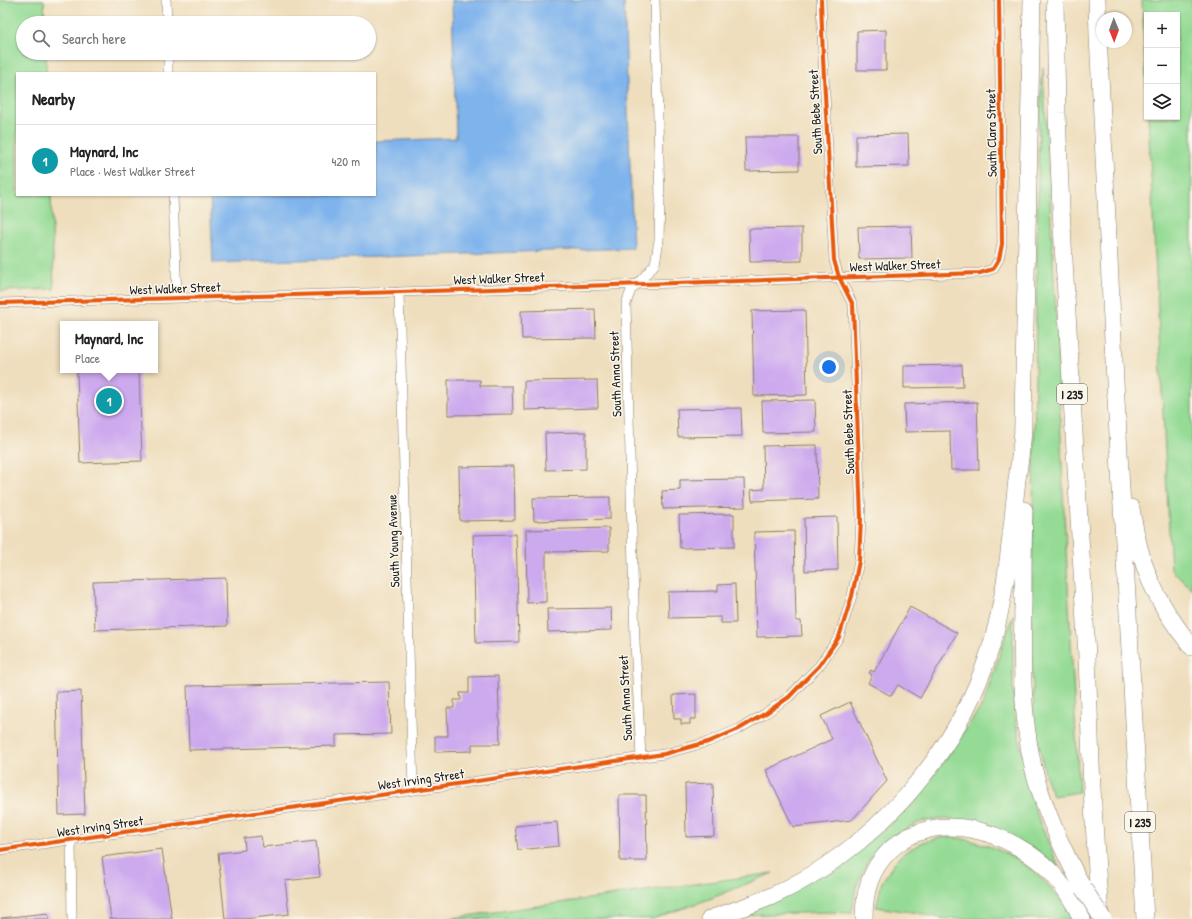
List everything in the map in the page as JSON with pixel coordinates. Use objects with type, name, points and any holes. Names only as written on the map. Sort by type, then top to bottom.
[{"type":"highway","points":[[1032,0],[1022,446],[1024,476],[1022,662],[1025,713],[1029,744],[1039,788],[1048,815],[1059,842],[1101,919]]},
{"type":"highway","name":"I 235","points":[[1055,0],[1060,177],[1086,649],[1092,789],[1101,919]]},
{"type":"highway","name":"I 235","points":[[1097,0],[1106,200],[1145,919]]},
{"type":"highway","points":[[710,919],[771,896],[822,868],[886,817],[918,782],[941,751],[973,693],[983,670],[996,631],[1007,576],[1016,484],[1022,446]]},
{"type":"highway","points":[[1121,478],[1130,500],[1144,567],[1152,588],[1161,605],[1192,647]]},
{"type":"highway","points":[[864,919],[864,903],[869,882],[878,864],[885,855],[895,846],[914,834],[928,830],[955,827],[990,834],[1031,855],[1062,885],[1082,919]]},
{"type":"street","points":[[166,0],[167,16]]},
{"type":"street","name":"South Anna Street","points":[[641,757],[635,642],[626,304],[631,290],[655,264],[658,240],[660,199],[655,0]]},
{"type":"street","name":"South Bebe Street","points":[[819,666],[839,637],[852,596],[859,561],[861,518],[853,305],[839,277],[834,260],[831,226],[821,0]]},
{"type":"street","name":"South Clara Street","points":[[996,265],[999,259],[1002,244],[999,0]]},
{"type":"street","points":[[168,60],[168,72]]},
{"type":"street","points":[[173,196],[177,298]]},
{"type":"street","name":"West Walker Street","points":[[0,303],[399,292],[980,273],[993,269],[996,265]]},
{"type":"street","name":"South Young Avenue","points":[[399,292],[413,790]]},
{"type":"street","name":"West Irving Street","points":[[0,850],[664,754],[708,742],[740,729],[789,697],[819,666]]},
{"type":"street","points":[[71,840],[72,919]]},
{"type":"green space","points":[[0,0],[44,0],[45,16],[16,16],[16,60],[46,60],[46,72],[16,72],[16,196],[51,196],[54,289],[0,291]]},
{"type":"green space","points":[[1142,0],[1192,0],[1192,589],[1171,570],[1148,120],[1180,120],[1180,12],[1144,12],[1144,39]]},
{"type":"green space","points":[[1043,67],[1079,792],[1053,796],[1046,779],[1034,721],[1031,644],[1039,119]]},
{"type":"green space","points":[[1013,615],[1013,692],[1015,716],[1036,813],[1059,868],[1033,848],[950,819],[922,821],[890,837],[878,847],[867,863],[856,887],[852,913],[827,912],[742,915],[875,837],[915,802],[983,704]]},
{"type":"green space","points":[[944,837],[964,839],[985,845],[1014,858],[1033,870],[1052,889],[1066,906],[1074,919],[944,919],[919,913],[876,907],[882,882],[895,862],[904,853],[923,842]]},
{"type":"green space","points":[[773,873],[712,898],[653,919],[445,919]]},
{"type":"water","points":[[452,0],[624,0],[633,248],[213,263],[210,196],[376,196],[376,141],[456,138]]},
{"type":"building","points":[[886,30],[886,70],[857,70],[857,31]]},
{"type":"building","points":[[908,134],[909,166],[856,167],[856,135]]},
{"type":"building","points":[[745,137],[799,137],[799,170],[746,171]]},
{"type":"building","points":[[911,226],[912,258],[859,259],[858,227]]},
{"type":"building","points":[[802,228],[802,261],[750,262],[749,229]]},
{"type":"building","points":[[595,309],[596,338],[522,339],[521,311]]},
{"type":"building","points":[[805,310],[807,395],[754,396],[752,311]]},
{"type":"building","points":[[962,365],[963,387],[904,388],[904,366]]},
{"type":"building","points":[[77,373],[139,373],[142,461],[80,463]]},
{"type":"building","points":[[448,380],[480,380],[480,386],[512,386],[513,414],[448,415]]},
{"type":"building","points":[[597,380],[598,408],[524,410],[524,381]]},
{"type":"building","points":[[815,400],[816,432],[763,433],[762,401]]},
{"type":"building","points":[[977,402],[979,470],[951,470],[950,431],[905,432],[904,404]]},
{"type":"building","points":[[741,408],[742,436],[678,437],[677,409]]},
{"type":"building","points":[[586,432],[586,469],[546,470],[545,433]]},
{"type":"building","points":[[817,445],[818,499],[752,501],[751,490],[764,489],[763,446]]},
{"type":"building","points":[[514,466],[515,520],[460,521],[459,467]]},
{"type":"building","points":[[744,479],[745,507],[663,509],[662,491],[680,490],[680,480]]},
{"type":"building","points":[[610,497],[610,519],[534,521],[533,498]]},
{"type":"building","points":[[734,514],[734,547],[680,548],[679,515]]},
{"type":"building","points":[[837,517],[838,570],[805,571],[804,518]]},
{"type":"building","points":[[609,528],[609,551],[546,552],[546,602],[527,603],[526,530]]},
{"type":"building","points":[[794,531],[796,621],[801,621],[802,636],[757,637],[754,532]]},
{"type":"building","points":[[516,534],[519,642],[476,643],[473,535]]},
{"type":"building","points":[[226,578],[227,626],[95,630],[93,582]]},
{"type":"building","points":[[735,584],[736,623],[721,623],[721,617],[669,618],[668,592],[718,591],[718,585]]},
{"type":"building","points":[[910,607],[957,633],[920,698],[898,685],[891,696],[868,683],[872,675],[869,673],[871,670],[874,672]]},
{"type":"building","points":[[611,608],[612,630],[548,632],[547,609]]},
{"type":"building","points":[[498,676],[500,744],[472,744],[472,751],[435,752],[435,736],[448,736],[447,708],[454,708],[454,700],[461,700],[460,693],[469,693],[469,677]]},
{"type":"building","points":[[389,682],[391,734],[336,735],[336,746],[189,750],[187,686]]},
{"type":"building","points":[[81,691],[85,814],[59,815],[56,692]]},
{"type":"building","points":[[696,694],[696,719],[690,719],[690,724],[681,724],[681,719],[674,719],[673,695]]},
{"type":"building","points":[[850,702],[887,781],[852,820],[793,827],[766,770],[832,739],[821,716]]},
{"type":"building","points":[[713,783],[714,836],[686,837],[685,784]]},
{"type":"building","points":[[619,795],[646,795],[647,861],[620,861]]},
{"type":"building","points":[[557,822],[559,846],[518,850],[515,826]]},
{"type":"building","points":[[261,836],[263,847],[316,841],[320,877],[285,881],[289,914],[244,919],[225,919],[218,853],[245,850],[244,838]]},
{"type":"building","points":[[162,849],[172,919],[111,919],[102,857]]},
{"type":"building","points":[[48,913],[49,919],[1,919],[1,918]]},
{"type":"cycle path","points":[[0,850],[664,754],[708,742],[739,729],[789,697],[819,666],[839,637],[852,596],[859,561],[861,518],[853,305],[839,277],[834,260],[821,0]]},
{"type":"cycle path","points":[[0,303],[399,292],[980,273],[993,269],[999,259],[1002,244],[999,0]]},
{"type":"place","name":"Maynard, Inc","points":[[109,401]]}]
